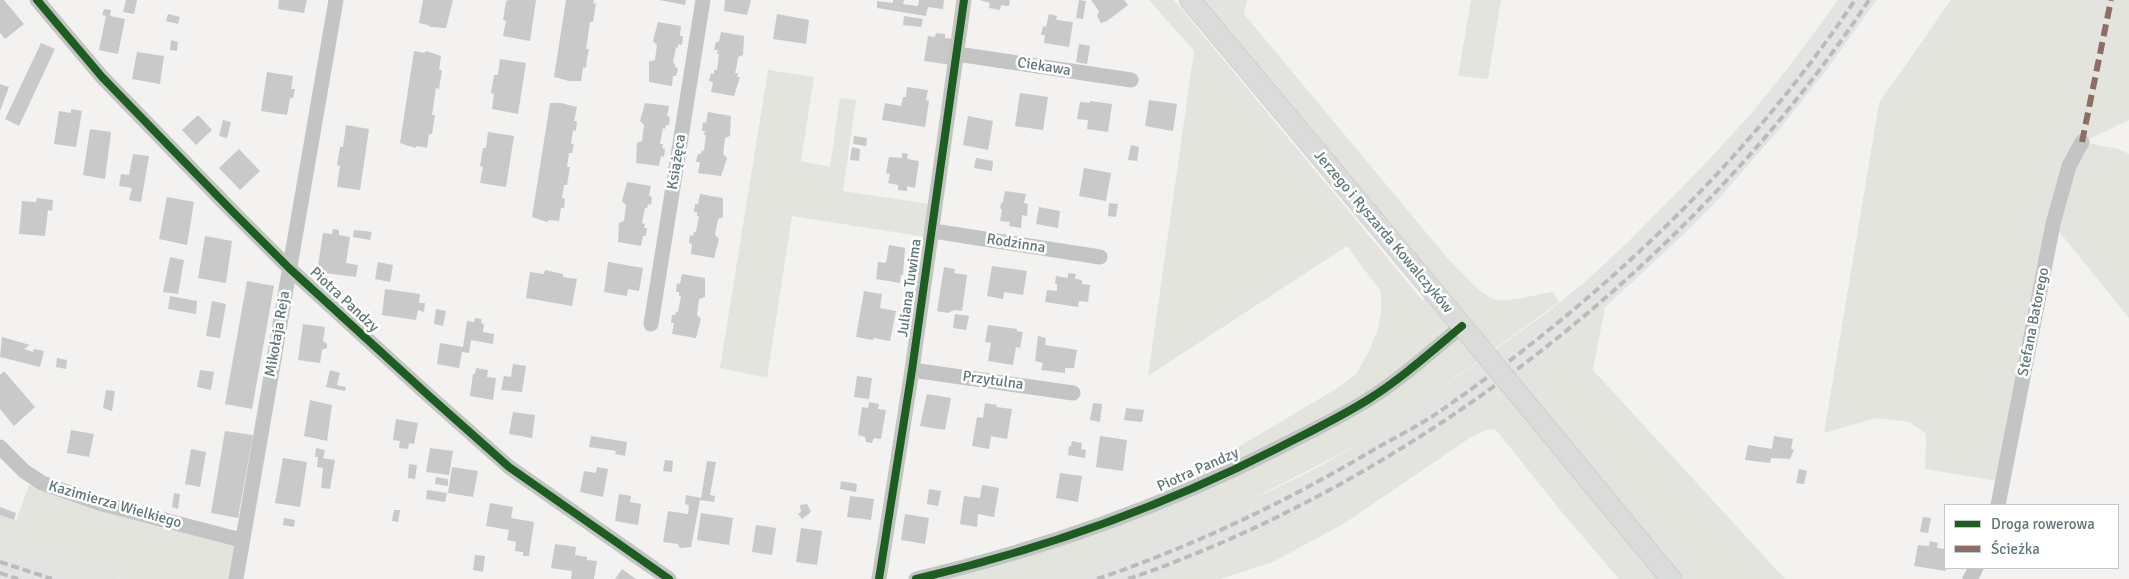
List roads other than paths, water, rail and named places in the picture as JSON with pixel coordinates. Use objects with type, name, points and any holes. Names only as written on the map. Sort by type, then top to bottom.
[{"type":"main road","name":"Jerzego i Ryszarda Kowalczyków","points":[[1190,0],[1671,579]]},
{"type":"street","name":"Piotra Pandzy","points":[[37,0],[102,77],[289,268],[509,467],[669,579]]},
{"type":"street","name":"Mikołaja Reja","points":[[236,579],[241,540],[336,0]]},
{"type":"street","name":"Książęca","points":[[651,324],[703,0]]},
{"type":"street","name":"Juliana Tuwima","points":[[879,579],[933,231],[964,0]]},
{"type":"street","name":"Ciekawa","points":[[957,54],[1131,80]]},
{"type":"street","name":"Stefana Batorego","points":[[1998,504],[2053,224],[2069,166],[2082,142]]},
{"type":"street","name":"Rodzinna","points":[[933,231],[1100,257]]},
{"type":"street","name":"Piotra Pandzy","points":[[916,579],[974,566],[1050,542],[1130,514],[1194,488],[1312,431],[1370,399],[1467,333]]},
{"type":"street","name":"Przytulna","points":[[912,370],[1073,393]]},
{"type":"street","name":"Kazimierza Wielkiego","points":[[0,446],[24,471],[42,483],[99,503],[241,540]]},
{"type":"railway","points":[[1097,579],[1169,552],[1274,505],[1429,418],[1505,365],[1562,320],[1617,272],[1670,223],[1720,171],[1768,116],[1813,59],[1855,0]]},
{"type":"railway","points":[[1128,579],[1237,536],[1343,482],[1446,420],[1544,348],[1637,270],[1723,185],[1800,95],[1869,0]]},
{"type":"railway","points":[[0,562],[52,579]]},
{"type":"railway","points":[[0,573],[18,579]]}]
